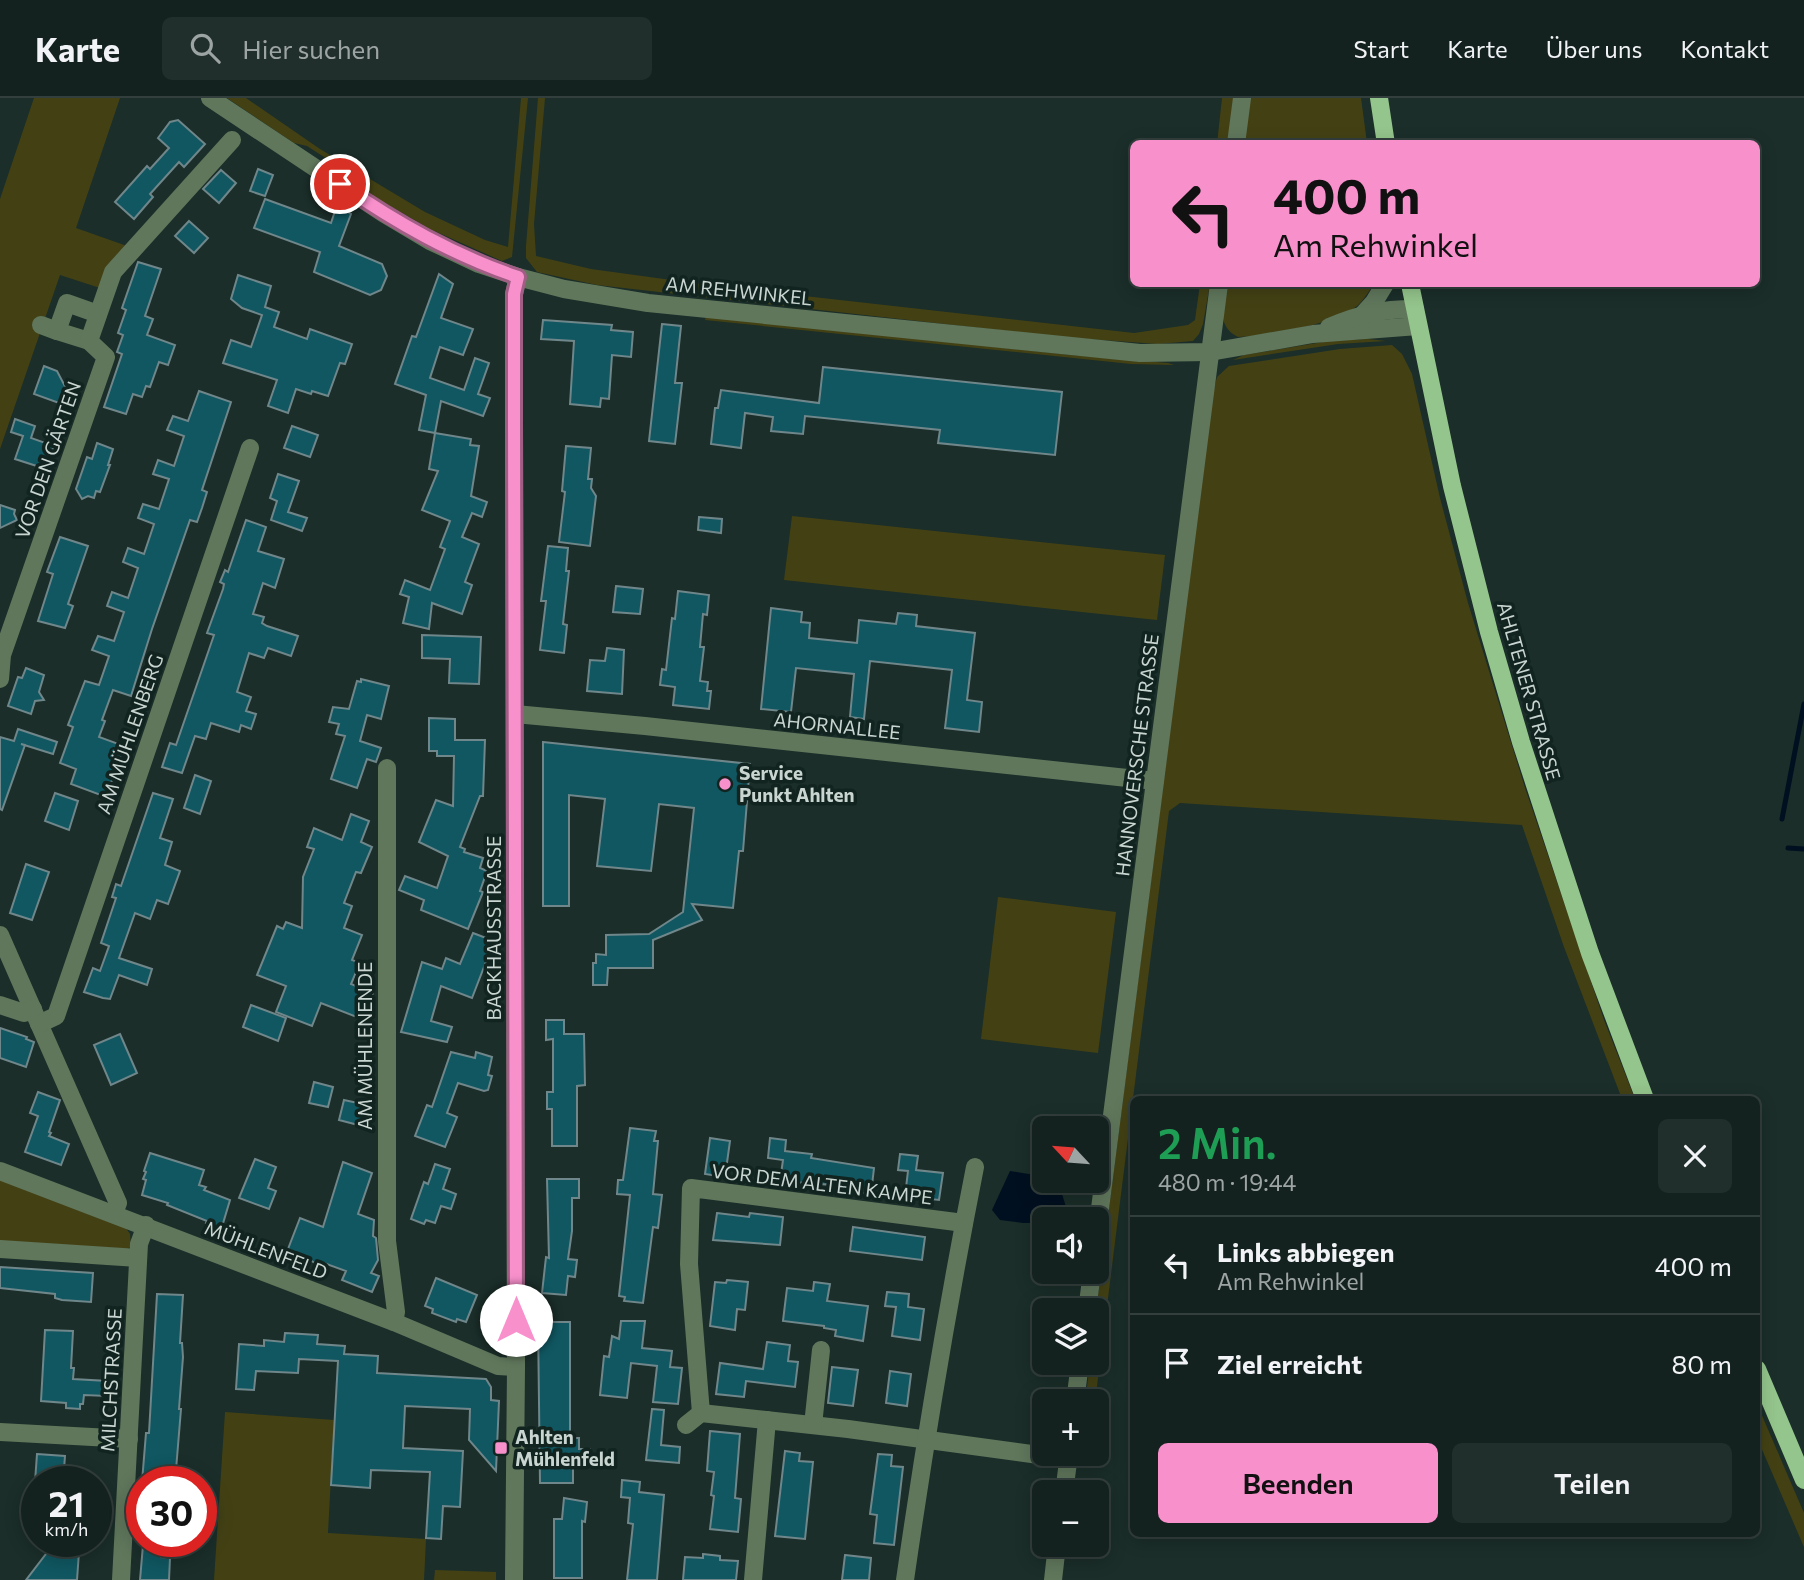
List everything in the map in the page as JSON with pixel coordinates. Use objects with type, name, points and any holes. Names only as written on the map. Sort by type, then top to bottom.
[{"type":"main road","points":[[1379,98],[1385,140]]},
{"type":"main road","name":"AHLTENER STRASSE","points":[[1411,287],[1468,555],[1521,742],[1590,953],[1644,1096]]},
{"type":"main road","points":[[1760,1376],[1804,1480]]},
{"type":"street","name":"AM REHWINKEL","points":[[210,98],[383,213],[430,241],[479,264],[564,289],[648,303],[1113,351],[1177,354],[1210,352],[1417,317]]},
{"type":"street","points":[[1237,140],[1242,98]]},
{"type":"street","points":[[99,314],[66,303],[49,328],[89,341],[99,314],[113,272],[232,140]]},
{"type":"street","name":"BACKHAUSSTRASSE","points":[[514,1580],[514,294],[518,277]]},
{"type":"street","name":"HANNOVERSCHE STRASSE","points":[[1100,1207],[1219,287]]},
{"type":"street","points":[[1364,313],[1383,287]]},
{"type":"street","points":[[1364,313],[1381,310],[1417,317]]},
{"type":"street","name":"AM REHWINKEL","points":[[1313,334],[1364,313]]},
{"type":"street","name":"VOR DEN GÄRTEN","points":[[0,679],[2,654],[106,357],[89,341]]},
{"type":"street","name":"AM MÜHLENBERG","points":[[36,1017],[56,1016],[250,448]]},
{"type":"street","name":"AHORNALLEE","points":[[515,714],[1155,781]]},
{"type":"street","name":"AM MÜHLENENDE","points":[[387,768],[387,1241],[396,1312],[394,1322]]},
{"type":"street","points":[[0,935],[118,1203],[114,1213]]},
{"type":"street","points":[[0,1006],[36,1017]]},
{"type":"street","points":[[905,1580],[925,1441],[975,1167]]},
{"type":"street","name":"MÜHLENFELD","points":[[0,1171],[394,1322],[498,1366],[516,1367]]},
{"type":"street","name":"VOR DEM ALTEN KAMPE","points":[[701,1413],[689,1264],[691,1188],[964,1223]]},
{"type":"street","name":"MILCHSTRASSE","points":[[121,1580],[138,1258],[139,1244],[146,1226]]},
{"type":"street","points":[[0,1249],[138,1258]]},
{"type":"street","points":[[813,1426],[821,1350]]},
{"type":"street","points":[[686,1425],[701,1413],[1032,1453]]},
{"type":"street","points":[[753,1580],[767,1420]]},
{"type":"street","points":[[0,1432],[129,1439]]},
{"type":"street","points":[[1053,1580],[1056,1557]]},
{"type":"shaded area","points":[[34,98],[120,98],[76,228],[127,246],[100,288],[60,275],[0,449],[0,199]]},
{"type":"shaded area","points":[[227,98],[246,98],[320,149],[425,212],[485,240],[508,247],[521,98],[528,98],[512,257],[502,261],[430,229],[373,196],[364,190],[362,182],[307,146],[294,143]]},
{"type":"shaded area","points":[[538,98],[545,98],[534,224],[536,256],[591,269],[715,286],[1134,333],[1188,325],[1195,320],[1200,287],[1209,287],[1203,324],[1193,341],[1158,344],[1060,337],[597,285],[537,272],[526,258]]},
{"type":"shaded area","points":[[1222,98],[1234,98],[1228,140],[1217,140]]},
{"type":"shaded area","points":[[1249,98],[1361,98],[1367,140],[1244,140]]},
{"type":"shaded area","points":[[1226,287],[1372,287],[1357,306],[1346,313],[1317,324],[1283,332],[1238,337],[1226,327],[1223,307]]},
{"type":"shaded area","points":[[706,316],[1174,365],[1131,364],[705,320]]},
{"type":"shaded area","points":[[1329,341],[1386,341],[1338,344],[1233,360],[1244,355]]},
{"type":"shaded area","points":[[1392,345],[1402,354],[1412,374],[1440,498],[1468,603],[1525,788],[1604,1020],[1634,1096],[1621,1096],[1564,947],[1522,825],[1180,803],[1169,811],[1133,1096],[1130,1096],[1130,1122],[1108,1298],[1098,1298],[1099,1284],[1109,1284],[1109,1209],[1213,393],[1217,377],[1229,366],[1340,349]]},
{"type":"shaded area","points":[[792,516],[1165,555],[1157,620],[784,580]]},
{"type":"shaded area","points":[[998,897],[1116,912],[1098,1053],[981,1039]]},
{"type":"shaded area","points":[[0,1177],[125,1227],[130,1234],[131,1246],[123,1253],[0,1245]]},
{"type":"shaded area","points":[[1088,1375],[1098,1375],[1097,1389],[1087,1389]]},
{"type":"shaded area","points":[[1760,1411],[1804,1513],[1804,1547],[1760,1445]]},
{"type":"shaded area","points":[[225,1412],[334,1420],[328,1533],[426,1539],[424,1580],[214,1580]]},
{"type":"shaded area","points":[[435,1570],[496,1572],[496,1580],[434,1580]]},
{"type":"water","points":[[1010,1171],[1032,1173],[1032,1194],[1062,1194],[1066,1207],[1032,1207],[1032,1223],[1000,1220],[992,1210]]},
{"type":"building","points":[[178,120],[205,144],[184,167],[179,162],[150,194],[153,197],[134,219],[115,202],[147,166],[150,169],[169,148],[158,138],[170,122]]},
{"type":"building","points":[[258,169],[273,175],[265,196],[250,191]]},
{"type":"building","points":[[221,170],[236,183],[219,203],[203,189]]},
{"type":"building","points":[[265,199],[331,223],[337,205],[351,214],[339,246],[382,264],[387,276],[381,290],[370,295],[314,272],[320,252],[254,228]]},
{"type":"building","points":[[189,221],[208,238],[194,253],[175,236]]},
{"type":"building","points":[[138,262],[161,269],[145,316],[153,319],[147,335],[175,345],[168,365],[159,362],[150,387],[146,386],[142,397],[133,394],[126,414],[104,407],[122,354],[117,352],[123,335],[118,333],[126,310],[122,308]]},
{"type":"building","points":[[439,274],[453,284],[441,318],[473,329],[463,355],[440,347],[430,378],[464,390],[475,358],[489,363],[478,394],[490,398],[483,416],[441,401],[435,433],[419,430],[426,395],[395,384]]},
{"type":"building","points":[[238,275],[271,286],[265,307],[279,312],[274,327],[307,339],[310,329],[352,344],[345,364],[340,363],[328,396],[296,389],[288,413],[268,406],[277,380],[223,363],[231,340],[251,347],[262,315],[242,308],[231,299]]},
{"type":"building","points":[[543,320],[612,325],[611,330],[633,332],[631,357],[612,355],[609,399],[601,398],[600,407],[570,404],[574,341],[541,339]]},
{"type":"building","points":[[662,324],[681,326],[675,383],[682,383],[675,444],[649,441]]},
{"type":"building","points":[[44,366],[57,371],[68,392],[63,393],[59,403],[34,394]]},
{"type":"building","points":[[823,367],[1062,392],[1055,455],[938,443],[940,430],[805,416],[803,434],[771,431],[773,417],[745,413],[741,448],[711,444],[715,408],[718,408],[721,390],[819,403]]},
{"type":"building","points":[[199,391],[231,402],[202,490],[207,492],[202,508],[197,522],[190,520],[131,696],[113,690],[102,720],[105,721],[99,737],[124,746],[106,797],[71,784],[76,769],[60,763],[73,727],[68,725],[85,681],[99,685],[109,656],[92,650],[98,636],[114,641],[124,612],[107,606],[112,592],[128,598],[138,568],[123,562],[128,548],[144,554],[154,524],[138,518],[143,504],[159,509],[169,479],[153,474],[158,460],[174,466],[184,436],[167,430],[173,416],[188,421]]},
{"type":"building","points":[[15,419],[35,426],[31,438],[54,446],[46,469],[15,459],[23,436],[11,432]]},
{"type":"building","points":[[292,426],[318,435],[310,457],[284,448]]},
{"type":"building","points":[[435,433],[471,439],[470,445],[479,446],[471,496],[487,502],[482,517],[472,513],[462,537],[479,544],[465,582],[472,585],[462,614],[432,603],[429,629],[403,623],[409,597],[400,594],[405,580],[430,590],[445,549],[440,547],[450,521],[422,510],[438,471],[429,469]]},
{"type":"building","points":[[97,443],[113,449],[110,465],[100,492],[96,491],[94,498],[88,496],[82,499],[76,489],[87,457],[92,459]]},
{"type":"building","points":[[566,446],[591,448],[588,479],[592,479],[591,488],[596,496],[590,546],[559,542],[565,492],[562,491]]},
{"type":"building","points":[[278,474],[299,481],[288,512],[307,518],[302,531],[271,520],[277,501],[270,498]]},
{"type":"building","points":[[0,505],[15,510],[17,520],[0,528]]},
{"type":"building","points":[[699,517],[722,519],[721,533],[698,530]]},
{"type":"building","points":[[246,520],[266,527],[258,551],[284,559],[275,588],[263,583],[253,614],[264,617],[262,623],[267,626],[298,636],[291,656],[268,648],[264,658],[249,653],[237,692],[251,697],[246,711],[256,714],[251,729],[241,725],[239,732],[211,723],[206,739],[195,736],[182,773],[162,767],[170,743],[176,745],[214,635],[207,633],[223,589],[224,584],[220,582],[225,570],[228,572]]},
{"type":"building","points":[[60,537],[88,546],[68,604],[73,606],[65,628],[38,621],[53,574],[47,572]]},
{"type":"building","points":[[548,546],[568,548],[566,571],[569,571],[563,624],[567,625],[564,653],[540,650],[546,601],[541,601]]},
{"type":"building","points":[[616,586],[643,589],[640,614],[613,612]]},
{"type":"building","points":[[678,591],[709,595],[707,615],[703,614],[700,647],[704,647],[700,681],[708,682],[707,691],[711,691],[709,709],[673,705],[675,687],[660,685],[662,669],[666,670]]},
{"type":"building","points":[[771,608],[802,612],[801,622],[810,623],[809,638],[857,643],[859,620],[896,624],[898,613],[917,615],[916,626],[975,633],[967,700],[982,702],[979,732],[945,728],[952,670],[870,661],[864,719],[850,717],[854,674],[796,668],[791,712],[761,709]]},
{"type":"building","points":[[422,635],[481,637],[479,684],[449,683],[450,659],[422,658]]},
{"type":"building","points":[[607,648],[624,650],[622,694],[587,691],[590,660],[605,661]]},
{"type":"building","points":[[26,668],[44,675],[39,692],[44,700],[35,701],[31,714],[8,706],[18,677],[22,678]]},
{"type":"building","points":[[361,679],[389,686],[381,719],[367,715],[360,741],[381,748],[376,762],[367,759],[357,788],[331,779],[345,736],[336,734],[339,724],[329,722],[333,707],[349,709],[357,681],[361,682]]},
{"type":"building","points":[[429,718],[455,719],[455,740],[485,740],[483,796],[480,796],[460,847],[465,849],[464,852],[483,858],[480,868],[487,871],[480,891],[483,892],[468,929],[421,910],[424,900],[399,890],[405,876],[437,888],[448,856],[419,842],[436,800],[453,806],[454,756],[437,756],[437,751],[429,751]]},
{"type":"building","points":[[18,729],[57,742],[53,754],[25,745],[2,810],[0,737],[14,741]]},
{"type":"building","points":[[543,742],[750,764],[743,851],[739,851],[733,908],[692,904],[702,920],[653,940],[653,968],[608,968],[607,985],[593,985],[593,963],[596,963],[596,954],[606,955],[606,935],[649,934],[683,912],[694,808],[659,804],[651,871],[597,866],[605,799],[569,795],[569,906],[543,906]]},
{"type":"building","points":[[195,775],[211,781],[200,814],[184,808]]},
{"type":"building","points":[[55,793],[78,801],[69,830],[45,821]]},
{"type":"building","points":[[153,793],[173,799],[160,838],[172,842],[165,865],[180,871],[168,904],[157,900],[150,919],[135,913],[119,958],[152,969],[147,985],[119,975],[110,999],[103,998],[84,992],[93,968],[100,971],[109,946],[101,943],[116,898],[112,897],[116,884],[121,886]]},
{"type":"building","points":[[351,814],[369,821],[361,842],[372,847],[361,873],[356,872],[344,903],[352,906],[344,928],[362,935],[352,960],[360,963],[351,984],[373,993],[362,1019],[321,1003],[312,1026],[276,1012],[286,986],[257,975],[277,926],[283,929],[286,922],[302,928],[303,877],[314,849],[307,847],[314,828],[342,840]]},
{"type":"building","points":[[26,864],[49,872],[32,920],[10,913]]},
{"type":"building","points":[[473,933],[494,941],[472,998],[441,986],[431,1021],[452,1027],[447,1042],[401,1032],[422,962],[442,969],[446,958],[460,964]]},
{"type":"building","points":[[251,1005],[286,1018],[278,1041],[243,1027]]},
{"type":"building","points":[[546,1020],[564,1020],[564,1034],[584,1034],[585,1085],[577,1086],[577,1146],[552,1146],[552,1109],[547,1109],[547,1092],[553,1092],[553,1039],[546,1040]]},
{"type":"building","points":[[0,1028],[34,1042],[26,1067],[0,1058]]},
{"type":"building","points":[[120,1034],[137,1073],[111,1085],[94,1045]]},
{"type":"building","points":[[451,1052],[475,1058],[476,1052],[492,1057],[488,1075],[492,1076],[488,1090],[484,1091],[458,1083],[447,1113],[457,1117],[445,1147],[415,1136],[427,1105],[432,1107]]},
{"type":"building","points":[[314,1082],[333,1087],[328,1107],[309,1103]]},
{"type":"building","points":[[38,1092],[60,1100],[49,1136],[69,1144],[61,1165],[25,1152],[38,1116],[30,1113]]},
{"type":"building","points":[[344,1100],[367,1105],[362,1126],[339,1120]]},
{"type":"building","points":[[630,1128],[656,1131],[654,1141],[658,1141],[653,1194],[662,1195],[658,1228],[653,1227],[643,1303],[624,1301],[625,1297],[619,1296],[630,1195],[617,1194],[618,1180],[623,1180]]},
{"type":"building","points":[[710,1138],[730,1141],[725,1177],[705,1174]]},
{"type":"building","points":[[770,1138],[786,1140],[785,1151],[812,1154],[811,1158],[874,1168],[871,1194],[845,1191],[846,1186],[780,1181],[783,1160],[768,1158]]},
{"type":"building","points":[[150,1153],[204,1170],[199,1185],[206,1187],[204,1190],[230,1200],[221,1230],[206,1223],[207,1221],[167,1205],[168,1203],[142,1195],[146,1180],[143,1179],[146,1172],[144,1171]]},
{"type":"building","points":[[900,1154],[918,1156],[916,1170],[943,1173],[939,1200],[905,1196],[908,1171],[898,1170]]},
{"type":"building","points":[[255,1159],[276,1167],[268,1188],[276,1191],[269,1209],[239,1198]]},
{"type":"building","points":[[343,1162],[372,1173],[358,1214],[374,1220],[373,1236],[376,1238],[378,1260],[371,1273],[379,1276],[372,1292],[342,1280],[346,1271],[324,1263],[319,1265],[288,1249],[300,1218],[323,1227]]},
{"type":"building","points":[[435,1164],[450,1169],[443,1189],[456,1194],[451,1209],[441,1206],[435,1223],[426,1220],[424,1224],[411,1219],[424,1182],[428,1184]]},
{"type":"building","points":[[547,1179],[579,1179],[579,1198],[572,1198],[572,1231],[568,1259],[577,1260],[575,1277],[568,1276],[566,1295],[542,1293],[546,1257],[549,1258]]},
{"type":"building","points":[[717,1213],[783,1217],[780,1245],[713,1240]]},
{"type":"building","points":[[853,1227],[925,1237],[922,1260],[850,1251]]},
{"type":"building","points":[[0,1267],[93,1273],[91,1302],[62,1300],[55,1298],[55,1294],[0,1288]]},
{"type":"building","points":[[436,1278],[477,1295],[466,1322],[457,1319],[456,1322],[432,1313],[433,1309],[425,1306]]},
{"type":"building","points":[[727,1280],[748,1282],[745,1310],[737,1309],[735,1330],[710,1326],[715,1282],[726,1283]]},
{"type":"building","points":[[814,1282],[830,1284],[827,1301],[868,1306],[863,1341],[835,1336],[836,1330],[824,1326],[783,1321],[787,1288],[813,1291]]},
{"type":"building","points":[[887,1292],[909,1294],[908,1307],[924,1309],[920,1340],[892,1336],[896,1307],[885,1306]]},
{"type":"building","points":[[157,1294],[183,1295],[180,1343],[183,1357],[181,1409],[176,1466],[143,1466],[146,1433],[149,1433]]},
{"type":"building","points":[[621,1321],[645,1321],[642,1348],[672,1351],[670,1367],[682,1368],[678,1404],[653,1402],[657,1366],[631,1363],[627,1398],[600,1395],[604,1356],[609,1357],[612,1336],[619,1339]]},
{"type":"building","points":[[538,1322],[570,1322],[570,1438],[579,1438],[579,1449],[590,1449],[590,1466],[573,1466],[573,1483],[540,1483]]},
{"type":"building","points":[[45,1330],[73,1331],[73,1379],[108,1381],[107,1396],[84,1395],[80,1409],[66,1408],[66,1403],[41,1401]]},
{"type":"building","points":[[285,1333],[318,1335],[317,1344],[345,1346],[344,1354],[378,1356],[377,1373],[486,1379],[491,1387],[491,1400],[499,1401],[496,1471],[469,1440],[470,1409],[405,1406],[403,1448],[463,1451],[460,1507],[443,1506],[441,1539],[426,1538],[430,1472],[371,1470],[370,1488],[331,1485],[338,1361],[299,1359],[298,1373],[256,1371],[254,1390],[236,1389],[239,1344],[264,1346],[264,1340],[284,1342]]},
{"type":"building","points":[[767,1342],[790,1345],[788,1361],[798,1362],[795,1387],[746,1381],[744,1397],[716,1394],[720,1363],[763,1369]]},
{"type":"building","points":[[832,1367],[858,1370],[853,1406],[828,1403]]},
{"type":"building","points":[[890,1371],[911,1374],[907,1406],[886,1403]]},
{"type":"building","points":[[652,1409],[664,1410],[661,1445],[680,1447],[679,1463],[646,1460]]},
{"type":"building","points":[[710,1431],[740,1434],[735,1498],[741,1499],[738,1532],[710,1529],[714,1472],[707,1471]]},
{"type":"building","points":[[785,1451],[800,1453],[799,1461],[813,1462],[805,1539],[775,1536]]},
{"type":"building","points":[[37,1454],[65,1456],[64,1466],[36,1466]]},
{"type":"building","points":[[878,1454],[892,1455],[891,1466],[903,1467],[894,1545],[874,1543],[877,1515],[870,1514]]},
{"type":"building","points":[[622,1480],[640,1482],[639,1492],[664,1495],[657,1580],[627,1580],[633,1524],[628,1523],[630,1498],[621,1497]]},
{"type":"building","points":[[564,1498],[587,1502],[585,1522],[582,1521],[582,1578],[554,1578],[554,1519],[562,1519]]},
{"type":"building","points":[[703,1554],[720,1556],[720,1560],[738,1561],[736,1580],[683,1580],[685,1557],[703,1558]]},
{"type":"building","points":[[845,1555],[871,1558],[869,1580],[842,1580]]},
{"type":"building","points":[[44,1557],[79,1557],[77,1580],[26,1580]]},
{"type":"building","points":[[142,1557],[170,1558],[169,1580],[140,1580]]},
{"type":"waterway","points":[[1782,819],[1804,704]]},
{"type":"waterway","points":[[1788,848],[1804,849]]},
{"type":"place","name":"Service Punkt Ahlten","points":[[725,784]]},
{"type":"place","name":"Ahlten Mühlenfeld","points":[[501,1448]]},
{"type":"route","points":[[340,184],[430,241],[479,264],[518,277],[514,294],[516,1320]]}]
